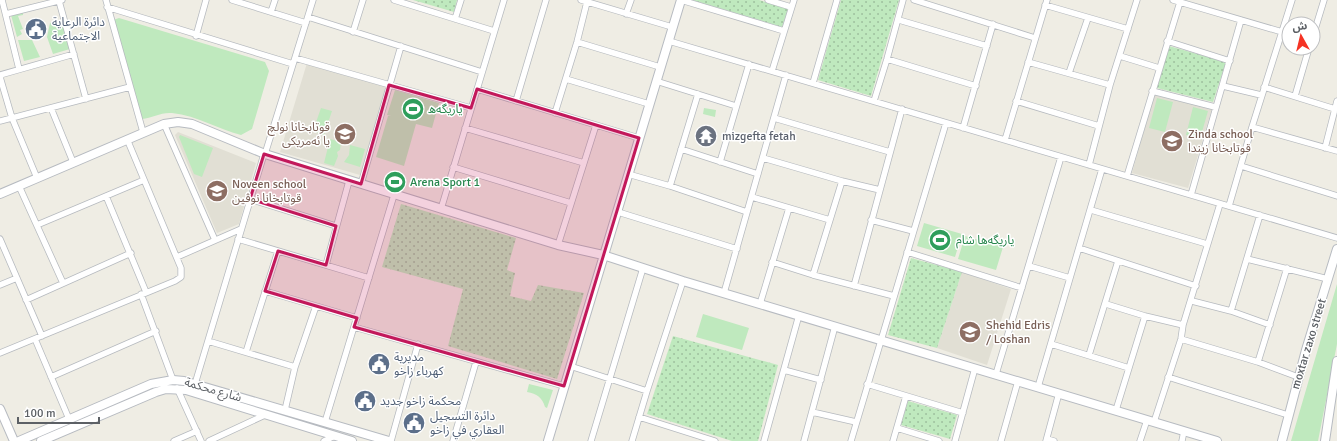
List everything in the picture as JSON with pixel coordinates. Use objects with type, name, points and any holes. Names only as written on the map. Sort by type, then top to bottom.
[{"type":"street","points":[[2,0],[19,69]]},
{"type":"street","points":[[6,14],[60,0],[86,99]]},
{"type":"street","points":[[106,0],[143,132]]},
{"type":"street","points":[[196,36],[206,0]]},
{"type":"street","points":[[232,0],[271,12],[353,32],[482,72]]},
{"type":"street","points":[[271,12],[275,0]]},
{"type":"street","points":[[195,384],[250,199],[313,0]]},
{"type":"street","points":[[353,32],[363,0]]},
{"type":"street","points":[[394,0],[494,31]]},
{"type":"street","points":[[455,19],[460,0]]},
{"type":"street","points":[[441,209],[504,0]]},
{"type":"street","points":[[516,101],[546,0]]},
{"type":"street","points":[[626,14],[631,0]]},
{"type":"street","points":[[548,441],[681,0],[784,31]]},
{"type":"street","points":[[768,0],[791,7]]},
{"type":"street","points":[[772,71],[794,0]]},
{"type":"street","points":[[812,83],[837,0]]},
{"type":"street","points":[[874,101],[888,59],[904,0]]},
{"type":"street","points":[[914,0],[924,1],[1035,38]]},
{"type":"street","points":[[1089,165],[1110,85],[1137,0]]},
{"type":"street","points":[[1173,0],[1281,31]]},
{"type":"street","points":[[1288,16],[1292,0]]},
{"type":"street","points":[[1319,16],[1324,0]]},
{"type":"street","points":[[555,113],[577,42],[584,1],[672,27]]},
{"type":"street","points":[[1005,140],[1046,2],[1088,18],[1128,29]]},
{"type":"street","points":[[1127,176],[1180,2]]},
{"type":"street","points":[[108,7],[196,36],[389,85],[471,108]]},
{"type":"street","points":[[1069,73],[1088,18]]},
{"type":"street","points":[[899,20],[987,46]]},
{"type":"street","points":[[1191,195],[1241,20]]},
{"type":"street","points":[[963,128],[993,24]]},
{"type":"street","points":[[1229,206],[1261,95],[1281,38]]},
{"type":"street","points":[[669,40],[1337,238]]},
{"type":"street","points":[[1168,41],[1230,61]]},
{"type":"street","points":[[577,42],[660,67]]},
{"type":"street","points":[[361,184],[401,46]]},
{"type":"street","points":[[37,178],[12,118],[0,76],[19,69],[74,54]]},
{"type":"street","points":[[1120,56],[1159,68]]},
{"type":"street","points":[[1295,96],[1307,56]]},
{"type":"street","points":[[888,59],[976,86]]},
{"type":"street","points":[[1028,62],[1110,85]]},
{"type":"street","points":[[720,162],[749,64]]},
{"type":"street","points":[[724,293],[786,75]]},
{"type":"street","points":[[566,79],[649,104]]},
{"type":"street","points":[[656,81],[736,106]]},
{"type":"street","points":[[1223,86],[1261,95]]},
{"type":"street","points":[[0,121],[130,87]]},
{"type":"street","points":[[1264,87],[1335,109]]},
{"type":"street","points":[[477,89],[639,138]]},
{"type":"street","points":[[1152,91],[1216,107]]},
{"type":"street","points":[[670,186],[698,94]]},
{"type":"street","points":[[1016,101],[1099,126]]},
{"type":"street","points":[[1325,148],[1337,101]]},
{"type":"street","points":[[51,108],[73,162]]},
{"type":"street","points":[[854,286],[902,109]]},
{"type":"street","points":[[774,118],[890,152]]},
{"type":"street","points":[[0,194],[164,124],[178,122],[192,124],[264,154],[394,195],[558,245],[603,255],[683,281],[1217,441]]},
{"type":"street","points":[[851,441],[880,339],[946,122]]},
{"type":"street","points":[[164,124],[214,240]]},
{"type":"street","points":[[558,245],[596,125]]},
{"type":"street","points":[[1252,127],[1337,151]]},
{"type":"street","points":[[465,128],[584,163]]},
{"type":"street","points":[[0,353],[175,281],[180,277],[181,268],[177,257],[127,139]]},
{"type":"street","points":[[681,149],[758,174]]},
{"type":"street","points":[[996,374],[1061,156]]},
{"type":"street","points":[[763,158],[842,181],[880,190]]},
{"type":"street","points":[[1241,166],[1337,196]]},
{"type":"street","points":[[454,167],[571,203]]},
{"type":"street","points":[[1038,387],[1102,169]]},
{"type":"street","points":[[628,174],[670,186],[748,212]]},
{"type":"street","points":[[37,225],[144,180]]},
{"type":"street","points":[[326,265],[349,181]]},
{"type":"street","points":[[813,275],[842,181]]},
{"type":"street","points":[[19,186],[62,282]]},
{"type":"street","points":[[325,422],[394,195]]},
{"type":"street","points":[[106,196],[131,253],[173,380]]},
{"type":"street","points":[[752,197],[830,220]]},
{"type":"street","points":[[250,199],[336,226]]},
{"type":"street","points":[[1140,441],[1151,421],[1168,377],[1181,338],[1183,325],[1192,301],[1207,244],[1220,204]]},
{"type":"street","points":[[760,304],[789,208]]},
{"type":"street","points":[[1091,210],[1207,244]]},
{"type":"street","points":[[618,212],[737,249]]},
{"type":"street","points":[[1231,311],[1260,215]]},
{"type":"street","points":[[871,220],[913,231]]},
{"type":"street","points":[[177,257],[241,229]]},
{"type":"street","points":[[238,239],[369,278]]},
{"type":"street","points":[[0,240],[42,336]]},
{"type":"street","points":[[1079,248],[1196,286]]},
{"type":"street","name":"moxtar zaxo street","points":[[1282,437],[1298,377],[1337,249]]},
{"type":"street","points":[[246,352],[278,251]]},
{"type":"street","points":[[907,252],[1022,288]]},
{"type":"street","points":[[26,300],[62,282],[131,253]]},
{"type":"street","points":[[1247,259],[1328,278]]},
{"type":"street","points":[[1089,355],[1106,304],[1118,261]]},
{"type":"street","points":[[772,262],[813,275],[894,296]]},
{"type":"street","points":[[1028,266],[1070,278]]},
{"type":"street","points":[[591,441],[643,268]]},
{"type":"street","points":[[1258,362],[1287,268]]},
{"type":"street","points":[[0,285],[16,278]]},
{"type":"street","points":[[632,441],[683,281]]},
{"type":"street","points":[[265,291],[357,318]]},
{"type":"street","points":[[1192,301],[1231,311],[1270,325]]},
{"type":"street","points":[[1106,304],[1145,316],[1183,325]]},
{"type":"street","points":[[285,410],[295,367],[316,306]]},
{"type":"street","points":[[764,441],[799,315]]},
{"type":"street","points":[[1116,410],[1145,316]]},
{"type":"street","points":[[354,326],[564,386]]},
{"type":"street","points":[[804,441],[835,326]]},
{"type":"street","points":[[51,377],[156,332]]},
{"type":"street","points":[[1181,338],[1258,362],[1298,377]]},
{"type":"street","points":[[35,339],[69,419]]},
{"type":"street","points":[[208,340],[295,367]]},
{"type":"street","points":[[390,441],[418,344]]},
{"type":"street","points":[[1051,344],[1128,368]]},
{"type":"street","points":[[1325,441],[1337,361]]},
{"type":"street","points":[[453,441],[476,362]]},
{"type":"street","points":[[570,366],[647,391]]},
{"type":"street","points":[[955,441],[976,368]]},
{"type":"street","points":[[784,370],[820,380]]},
{"type":"street","points":[[1168,377],[1288,416]]},
{"type":"street","name":"شارع محكمة","points":[[19,441],[151,384],[173,380],[195,384],[390,441]]},
{"type":"street","points":[[1001,441],[1018,381]]},
{"type":"street","points":[[867,384],[963,413]]},
{"type":"street","points":[[177,388],[201,441]]},
{"type":"street","name":"شارع محكمة","points":[[41,441],[156,392],[177,388],[268,414],[353,441]]},
{"type":"street","points":[[1054,441],[1046,440],[1059,393]]},
{"type":"street","points":[[893,441],[906,396]]},
{"type":"street","points":[[0,409],[14,441]]},
{"type":"street","points":[[812,412],[856,422]]},
{"type":"street","points":[[209,441],[268,414]]},
{"type":"street","points":[[639,417],[711,440]]},
{"type":"street","points":[[897,428],[939,441]]},
{"type":"street","points":[[174,441],[197,431]]},
{"type":"street","points":[[1182,441],[1184,431]]},
{"type":"street","points":[[353,441],[356,432]]},
{"type":"street","points":[[324,441],[335,436]]},
{"type":"street","points":[[1278,441],[1282,437]]},
{"type":"highlighted area","points":[[389,85],[471,108],[477,89],[639,138],[564,386],[354,327],[357,318],[265,291],[278,251],[326,265],[336,226],[250,199],[264,154],[361,184]]},
{"type":"shaded area","points":[[307,63],[386,87],[360,175],[280,152]]},
{"type":"shaded area","name":"Zinda school قوتابخانا زیندا","points":[[1154,95],[1212,109],[1188,188],[1132,173]]},
{"type":"shaded area","points":[[178,132],[256,163],[239,224],[217,233],[175,135]]},
{"type":"shaded area","name":"Shehid Edris / Loshan","points":[[962,272],[1011,289],[987,365],[937,348]]},
{"type":"green space","points":[[413,0],[457,0],[454,12]]},
{"type":"green space","points":[[692,0],[759,0],[788,9],[782,27]]},
{"type":"green space","points":[[841,0],[899,0],[871,96],[818,80]]},
{"type":"green space","points":[[23,11],[23,15],[18,16],[23,29],[20,30],[22,34],[17,37],[11,15]]},
{"type":"green space","points":[[119,18],[265,62],[269,71],[252,129],[241,135],[191,117],[172,113],[164,113],[142,119],[113,20]]},
{"type":"green space","points":[[62,21],[70,49],[53,54],[47,37],[50,23]]},
{"type":"green space","points":[[18,40],[32,40],[40,57],[24,61]]},
{"type":"green space","points":[[1169,46],[1226,62],[1213,102],[1157,88]]},
{"type":"green space","points":[[395,90],[439,103],[432,128],[416,124],[404,166],[376,157],[388,116],[391,116],[387,115]]},
{"type":"green space","points":[[1157,98],[1173,102],[1165,132],[1149,128]]},
{"type":"green space","points":[[1193,107],[1208,111],[1200,139],[1186,135]]},
{"type":"green space","points":[[321,108],[332,111],[324,135],[313,131]]},
{"type":"green space","points":[[704,108],[716,110],[715,117],[703,114]]},
{"type":"green space","points":[[180,135],[213,148],[202,177],[194,174],[179,137]]},
{"type":"green space","points":[[330,139],[341,142],[340,150],[337,152],[338,156],[334,166],[324,163]]},
{"type":"green space","points":[[350,145],[365,149],[360,167],[344,162],[349,155]]},
{"type":"green space","points":[[401,204],[516,238],[507,270],[515,273],[510,296],[531,301],[538,285],[584,293],[557,379],[448,346],[463,289],[382,267]]},
{"type":"green space","name":"ياريگه‌ها شام","points":[[924,223],[962,234],[955,257],[917,246]]},
{"type":"green space","points":[[965,236],[1003,247],[996,270],[958,259]]},
{"type":"green space","points":[[911,258],[962,272],[937,348],[888,335]]},
{"type":"green space","points":[[1337,284],[1337,344],[1318,441],[1291,441]]},
{"type":"green space","points":[[703,314],[749,328],[742,350],[696,337]]},
{"type":"green space","points":[[673,336],[778,365],[758,441],[732,441],[647,414]]},
{"type":"green space","points":[[529,384],[553,390],[547,408],[539,396],[527,392]]},
{"type":"green space","points":[[908,401],[957,415],[950,439],[901,425]]},
{"type":"place","name":"دائرة الرعاية الاجتماعية","points":[[36,29]]},
{"type":"place","name":"یاریگه‌ه","points":[[413,109]]},
{"type":"place","name":"قوتابخانا نولچ يا ئەمريكى","points":[[345,134]]},
{"type":"place","name":"mizgefta fetah","points":[[706,136]]},
{"type":"place","name":"Zinda school قوتابخانا زیندا","points":[[1172,141]]},
{"type":"place","name":"Arena Sport 1","points":[[395,182]]},
{"type":"place","name":"Noveen school قوتابخانا نوڤين","points":[[217,191]]},
{"type":"place","name":"ياريگه‌ها شام","points":[[940,240]]},
{"type":"place","name":"Shehid Edris / Loshan","points":[[970,332]]},
{"type":"place","name":"مديرية كهرباء زاخو","points":[[379,364]]},
{"type":"place","name":"محكمة زاخو جديد","points":[[365,401]]},
{"type":"place","name":"دائرة التسجيل العقاري في زاخو","points":[[414,423]]}]
